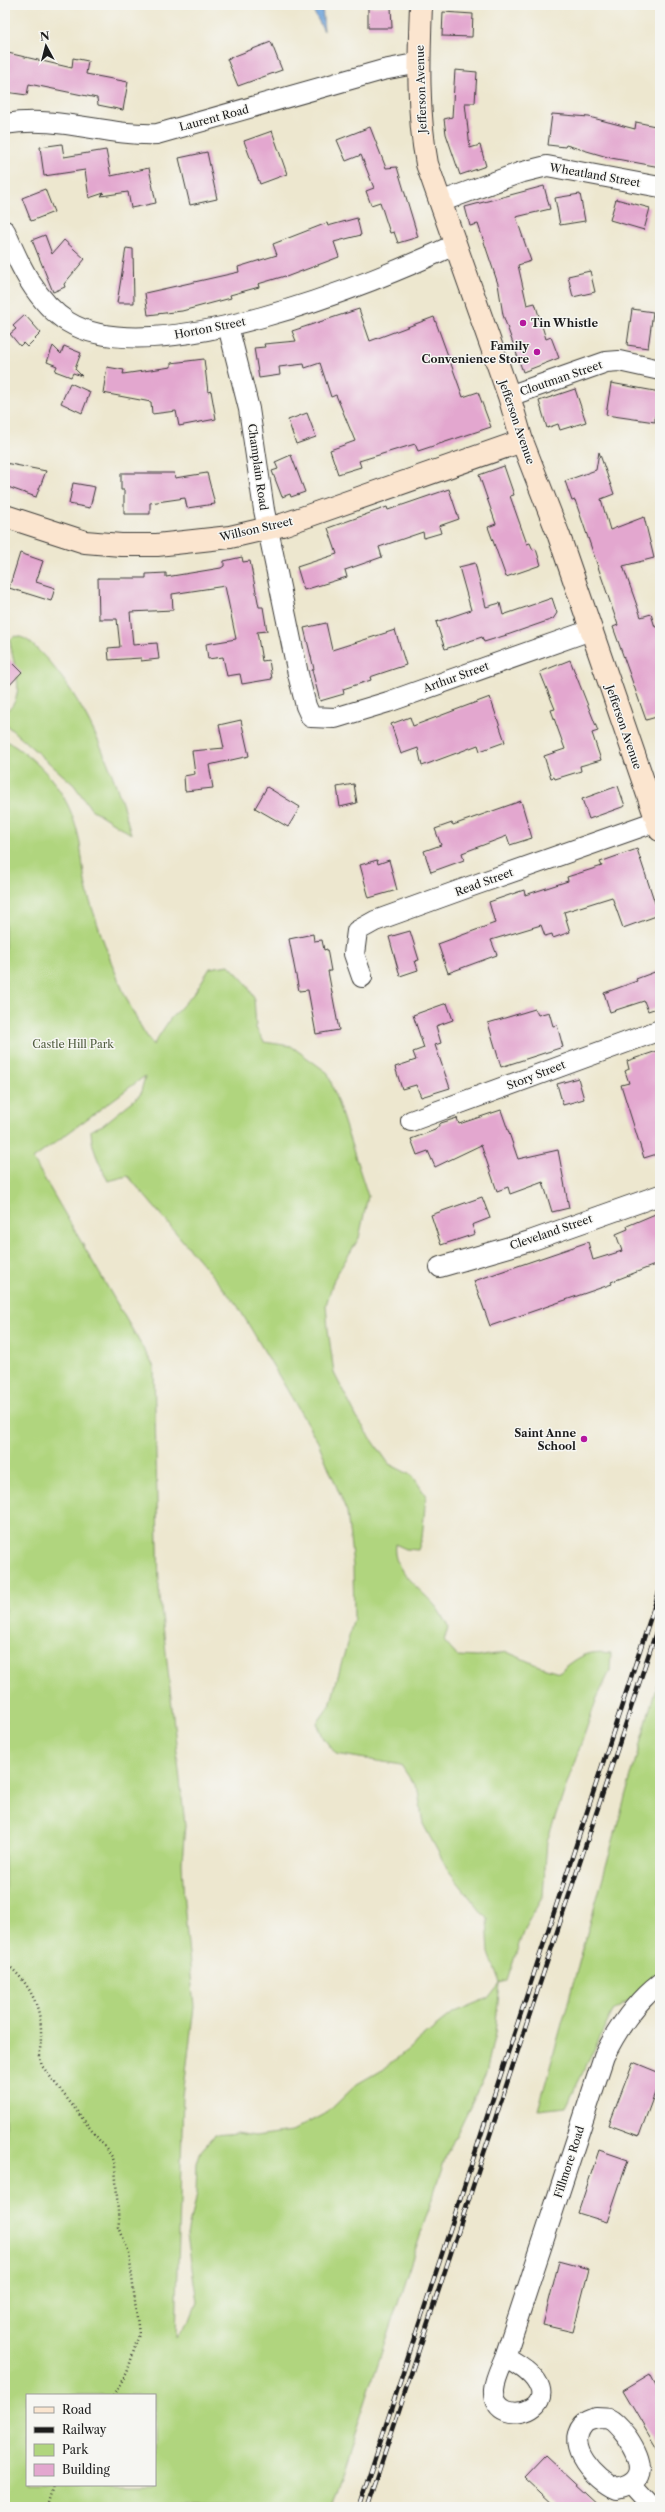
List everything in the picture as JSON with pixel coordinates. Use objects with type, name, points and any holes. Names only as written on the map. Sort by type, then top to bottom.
[{"type":"main road","name":"Jefferson Avenue","points":[[421,5],[420,63],[422,134],[428,164],[454,245],[509,396],[522,441],[559,536],[658,826]]},
{"type":"main road","name":"Willson Street","points":[[5,516],[85,542],[121,546],[190,542],[268,528],[522,441]]},
{"type":"street","name":"Laurent Road","points":[[5,124],[39,121],[60,122],[135,135],[157,134],[383,70],[420,63]]},
{"type":"street","name":"Wheatland Street","points":[[440,202],[519,173],[547,166],[660,187]]},
{"type":"street","name":"Horton Street","points":[[5,231],[29,279],[48,306],[68,322],[92,333],[125,338],[158,337],[228,326],[278,311],[390,273],[454,245]]},
{"type":"street","name":"Champlain Road","points":[[228,326],[249,409],[268,528],[306,706],[311,717],[319,719]]},
{"type":"street","name":"Cloutman Street","points":[[509,396],[606,362],[619,361],[660,370]]},
{"type":"street","name":"Arthur Street","points":[[319,719],[335,718],[388,702],[591,630]]},
{"type":"street","name":"Read Street","points":[[362,977],[354,954],[357,931],[375,922],[469,887],[658,826]]},
{"type":"street","name":"Story Street","points":[[411,1121],[660,1030]]},
{"type":"street","name":"Cleveland Street","points":[[440,1267],[530,1241],[660,1196]]},
{"type":"street","name":"Fillmore Road","points":[[505,2358],[604,2056],[629,2014],[660,1983]]},
{"type":"street","points":[[631,2484],[652,2507]]},
{"type":"path","points":[[5,1963],[26,1986],[40,2012],[42,2038],[38,2049],[42,2066],[113,2158],[115,2166],[119,2227],[129,2253],[139,2334],[126,2373],[114,2394]]},
{"type":"path","points":[[47,2507],[53,2486]]},
{"type":"green space","points":[[15,636],[25,639],[31,643],[56,669],[71,690],[96,736],[107,761],[131,834],[91,809],[74,785],[5,724],[5,713],[12,706],[18,689],[16,669],[10,640]]},
{"type":"green space","name":"Castle Hill Park","points":[[5,740],[18,748],[40,767],[59,789],[66,802],[77,830],[86,887],[100,932],[133,1013],[153,1045],[170,1019],[195,992],[210,968],[229,965],[245,982],[254,997],[256,1028],[264,1042],[291,1046],[328,1073],[368,1196],[359,1238],[334,1279],[326,1305],[334,1373],[357,1418],[389,1464],[413,1476],[426,1496],[422,1538],[418,1550],[406,1549],[395,1544],[395,1554],[403,1572],[437,1608],[448,1627],[444,1641],[457,1656],[478,1657],[507,1652],[539,1666],[559,1672],[583,1656],[602,1652],[611,1653],[610,1671],[597,1698],[547,1841],[543,1896],[524,1929],[507,1981],[500,1983],[495,2033],[486,2073],[446,2156],[331,2507],[5,2507]],"holes":[[[145,1076],[140,1095],[103,1125],[91,1130],[91,1137],[96,1156],[108,1181],[128,1176],[237,1305],[318,1442],[347,1512],[353,1566],[354,1618],[330,1705],[317,1723],[324,1739],[336,1754],[401,1765],[418,1791],[423,1824],[448,1870],[487,1919],[489,1953],[500,1983],[488,1998],[454,2012],[385,2068],[357,2084],[328,2112],[292,2131],[255,2136],[236,2133],[215,2135],[200,2152],[197,2162],[196,2193],[187,2235],[197,2302],[190,2320],[176,2338],[183,2096],[194,2007],[184,1903],[182,1862],[185,1825],[159,1589],[154,1367],[33,1159]]]},
{"type":"green space","points":[[660,1672],[660,1986],[649,1988],[613,2011],[566,2107],[538,2110]]},
{"type":"water","points":[[310,5],[322,5],[324,31]]},
{"type":"building","points":[[391,6],[392,28],[368,28],[368,7]]},
{"type":"building","points":[[443,12],[473,14],[472,37],[442,36]]},
{"type":"building","points":[[271,42],[282,70],[238,86],[227,59]]},
{"type":"building","points":[[8,53],[72,68],[73,58],[88,61],[86,74],[128,82],[123,110],[98,105],[97,98],[29,84],[27,95],[5,92]]},
{"type":"building","points":[[455,70],[477,72],[475,103],[465,103],[470,148],[480,145],[486,166],[460,175],[446,134],[444,119],[452,117]]},
{"type":"building","points":[[552,114],[589,117],[635,129],[636,122],[660,127],[660,167],[611,158],[566,145],[565,147],[548,145]]},
{"type":"building","points":[[370,127],[386,168],[397,167],[418,237],[398,243],[394,232],[390,233],[380,202],[371,205],[366,191],[374,188],[361,155],[346,161],[337,140]]},
{"type":"building","points":[[272,131],[287,174],[260,184],[244,141]]},
{"type":"building","points":[[62,144],[64,157],[106,150],[111,176],[149,168],[156,203],[131,208],[128,192],[101,196],[104,193],[89,198],[85,170],[44,176],[40,147]]},
{"type":"building","points":[[207,152],[217,199],[190,205],[179,158]]},
{"type":"building","points":[[544,186],[550,209],[516,217],[531,261],[518,265],[527,305],[535,303],[546,339],[551,337],[559,358],[523,372],[503,315],[498,284],[478,224],[470,226],[465,207]]},
{"type":"building","points":[[45,189],[54,212],[31,221],[22,198]]},
{"type":"building","points":[[580,194],[585,221],[560,225],[555,198]]},
{"type":"building","points":[[616,199],[650,208],[644,230],[610,220]]},
{"type":"building","points":[[357,218],[361,235],[334,242],[339,257],[286,277],[285,276],[258,284],[259,287],[230,295],[231,298],[182,311],[148,315],[145,293],[239,272],[238,267],[277,255],[273,244],[327,223],[328,226]]},
{"type":"building","points":[[45,235],[52,254],[64,240],[85,259],[64,284],[65,287],[53,292],[32,240]]},
{"type":"building","points":[[126,248],[133,249],[134,303],[117,303]]},
{"type":"building","points":[[590,271],[595,292],[573,297],[568,276]]},
{"type":"building","points":[[359,309],[370,341],[434,317],[463,397],[478,392],[491,427],[418,451],[415,444],[359,461],[361,467],[338,474],[330,450],[355,441],[336,395],[331,397],[320,363],[305,368],[304,364],[279,367],[280,375],[259,378],[254,348],[265,347],[264,344],[296,341],[292,331]]},
{"type":"building","points":[[632,309],[653,312],[648,348],[627,345]]},
{"type":"building","points":[[25,315],[41,333],[27,347],[23,343],[20,346],[10,334],[16,329],[13,326]]},
{"type":"building","points":[[53,346],[61,354],[64,346],[81,353],[75,369],[82,376],[73,373],[71,377],[55,371],[57,366],[47,362]]},
{"type":"building","points":[[204,359],[208,392],[211,391],[216,419],[179,426],[176,411],[152,414],[151,402],[103,393],[107,367],[124,370],[123,374],[171,367],[171,363]]},
{"type":"building","points":[[70,383],[90,392],[82,413],[61,403]]},
{"type":"building","points":[[611,383],[660,392],[659,417],[655,416],[655,422],[606,415]]},
{"type":"building","points":[[575,389],[586,422],[560,430],[558,424],[547,428],[539,401]]},
{"type":"building","points":[[307,413],[316,437],[296,444],[288,420]]},
{"type":"building","points":[[599,452],[614,494],[601,499],[610,530],[644,517],[654,558],[623,566],[641,617],[651,614],[655,627],[660,626],[660,716],[646,720],[613,627],[618,625],[575,500],[572,501],[565,481],[596,470]]},
{"type":"building","points":[[291,455],[305,492],[291,497],[290,494],[282,497],[272,471],[278,469],[275,462]]},
{"type":"building","points":[[5,463],[46,471],[36,497],[5,486]]},
{"type":"building","points":[[504,466],[514,495],[510,496],[527,544],[530,543],[533,550],[536,549],[541,565],[506,577],[488,527],[496,524],[479,475]]},
{"type":"building","points":[[121,473],[174,473],[175,478],[207,473],[215,504],[187,508],[185,498],[150,503],[150,514],[124,514],[124,490],[121,490]]},
{"type":"building","points":[[73,483],[95,487],[90,508],[69,504]]},
{"type":"building","points":[[449,489],[459,519],[439,526],[441,533],[424,538],[423,532],[379,547],[382,557],[345,570],[347,577],[304,590],[297,567],[337,554],[328,528],[387,507],[388,510]]},
{"type":"building","points":[[20,553],[43,561],[36,582],[55,588],[51,601],[9,588]]},
{"type":"building","points":[[242,557],[243,562],[250,561],[259,607],[263,607],[267,631],[257,632],[262,661],[269,660],[272,679],[242,684],[240,674],[227,676],[223,657],[208,659],[206,644],[236,639],[225,586],[172,594],[173,610],[130,612],[133,645],[157,643],[159,659],[141,661],[141,658],[109,660],[108,648],[120,647],[117,619],[99,619],[98,578],[146,578],[146,574],[166,573],[166,577],[221,568],[224,566],[224,561]]},
{"type":"building","points":[[475,563],[486,607],[500,603],[503,615],[552,598],[557,613],[553,619],[510,634],[484,642],[482,637],[445,649],[436,622],[471,610],[459,567]]},
{"type":"building","points":[[326,623],[332,650],[395,630],[406,665],[370,677],[371,680],[343,689],[344,694],[320,701],[304,628]]},
{"type":"building","points":[[5,655],[22,672],[5,690]]},
{"type":"building","points":[[570,660],[598,731],[592,733],[601,760],[580,766],[581,771],[555,779],[554,777],[551,778],[544,756],[565,749],[551,710],[555,709],[540,672]]},
{"type":"building","points":[[490,697],[505,742],[480,751],[478,745],[422,766],[418,748],[401,754],[391,724],[410,717],[413,726]]},
{"type":"building","points":[[241,720],[249,756],[209,765],[213,788],[185,791],[184,776],[195,774],[192,751],[224,748],[219,725]]},
{"type":"building","points":[[354,784],[357,803],[340,807],[337,787]]},
{"type":"building","points":[[618,786],[625,806],[589,819],[582,799]]},
{"type":"building","points":[[267,787],[300,807],[288,827],[255,808]]},
{"type":"building","points":[[521,801],[532,838],[510,845],[507,836],[462,853],[464,860],[431,872],[424,851],[441,845],[435,829],[452,823],[453,825]]},
{"type":"building","points":[[637,849],[659,915],[623,928],[612,897],[564,912],[570,932],[553,938],[552,934],[545,936],[541,925],[491,940],[497,955],[448,973],[438,944],[495,923],[489,902],[524,890],[525,895],[568,881],[567,877],[602,866],[600,862]]},
{"type":"building","points":[[377,860],[378,864],[389,860],[397,890],[369,898],[360,865]]},
{"type":"building","points":[[410,931],[419,960],[415,961],[418,970],[400,976],[389,937]]},
{"type":"building","points":[[313,934],[314,941],[322,940],[324,950],[327,949],[331,971],[328,971],[339,1030],[316,1034],[308,990],[299,991],[289,939]]},
{"type":"building","points":[[660,970],[660,1007],[648,1011],[644,1001],[610,1012],[604,993],[637,981],[636,979]]},
{"type":"building","points":[[447,1003],[453,1020],[436,1026],[441,1043],[435,1045],[450,1088],[421,1097],[416,1085],[402,1089],[395,1067],[416,1060],[413,1052],[424,1048],[413,1015]]},
{"type":"building","points":[[535,1009],[538,1015],[549,1012],[553,1026],[557,1025],[563,1047],[501,1067],[488,1023]]},
{"type":"building","points":[[660,1050],[660,1153],[644,1158],[621,1085],[629,1083],[625,1071],[629,1069],[627,1061]]},
{"type":"building","points":[[578,1078],[584,1099],[563,1105],[557,1084]]},
{"type":"building","points":[[501,1110],[518,1159],[558,1150],[569,1208],[552,1212],[543,1182],[510,1194],[508,1187],[497,1191],[481,1145],[435,1167],[428,1151],[417,1155],[411,1139],[435,1130],[441,1123],[457,1118],[459,1124]]},
{"type":"building","points":[[482,1197],[490,1218],[472,1225],[475,1234],[441,1245],[431,1215]]},
{"type":"building","points":[[660,1212],[660,1263],[611,1282],[612,1284],[490,1326],[474,1281],[588,1242],[593,1260],[622,1251],[616,1234],[628,1229],[627,1226]]},
{"type":"building","points":[[633,2062],[660,2073],[660,2079],[639,2136],[609,2125]]},
{"type":"building","points":[[599,2150],[628,2160],[607,2222],[578,2213]]},
{"type":"building","points":[[559,2261],[589,2269],[573,2332],[543,2325]]},
{"type":"building","points":[[650,2374],[660,2393],[660,2453],[623,2390]]},
{"type":"building","points":[[545,2455],[601,2507],[556,2507],[524,2477]]},
{"type":"railway","points":[[359,2507],[660,1589]]},
{"type":"railway","points":[[367,2507],[660,1620]]},
{"type":"place","name":"Tin Whistle","points":[[523,323]]},
{"type":"place","name":"Family Convenience Store","points":[[537,352]]},
{"type":"place","name":"Saint Anne School","points":[[584,1439]]}]
